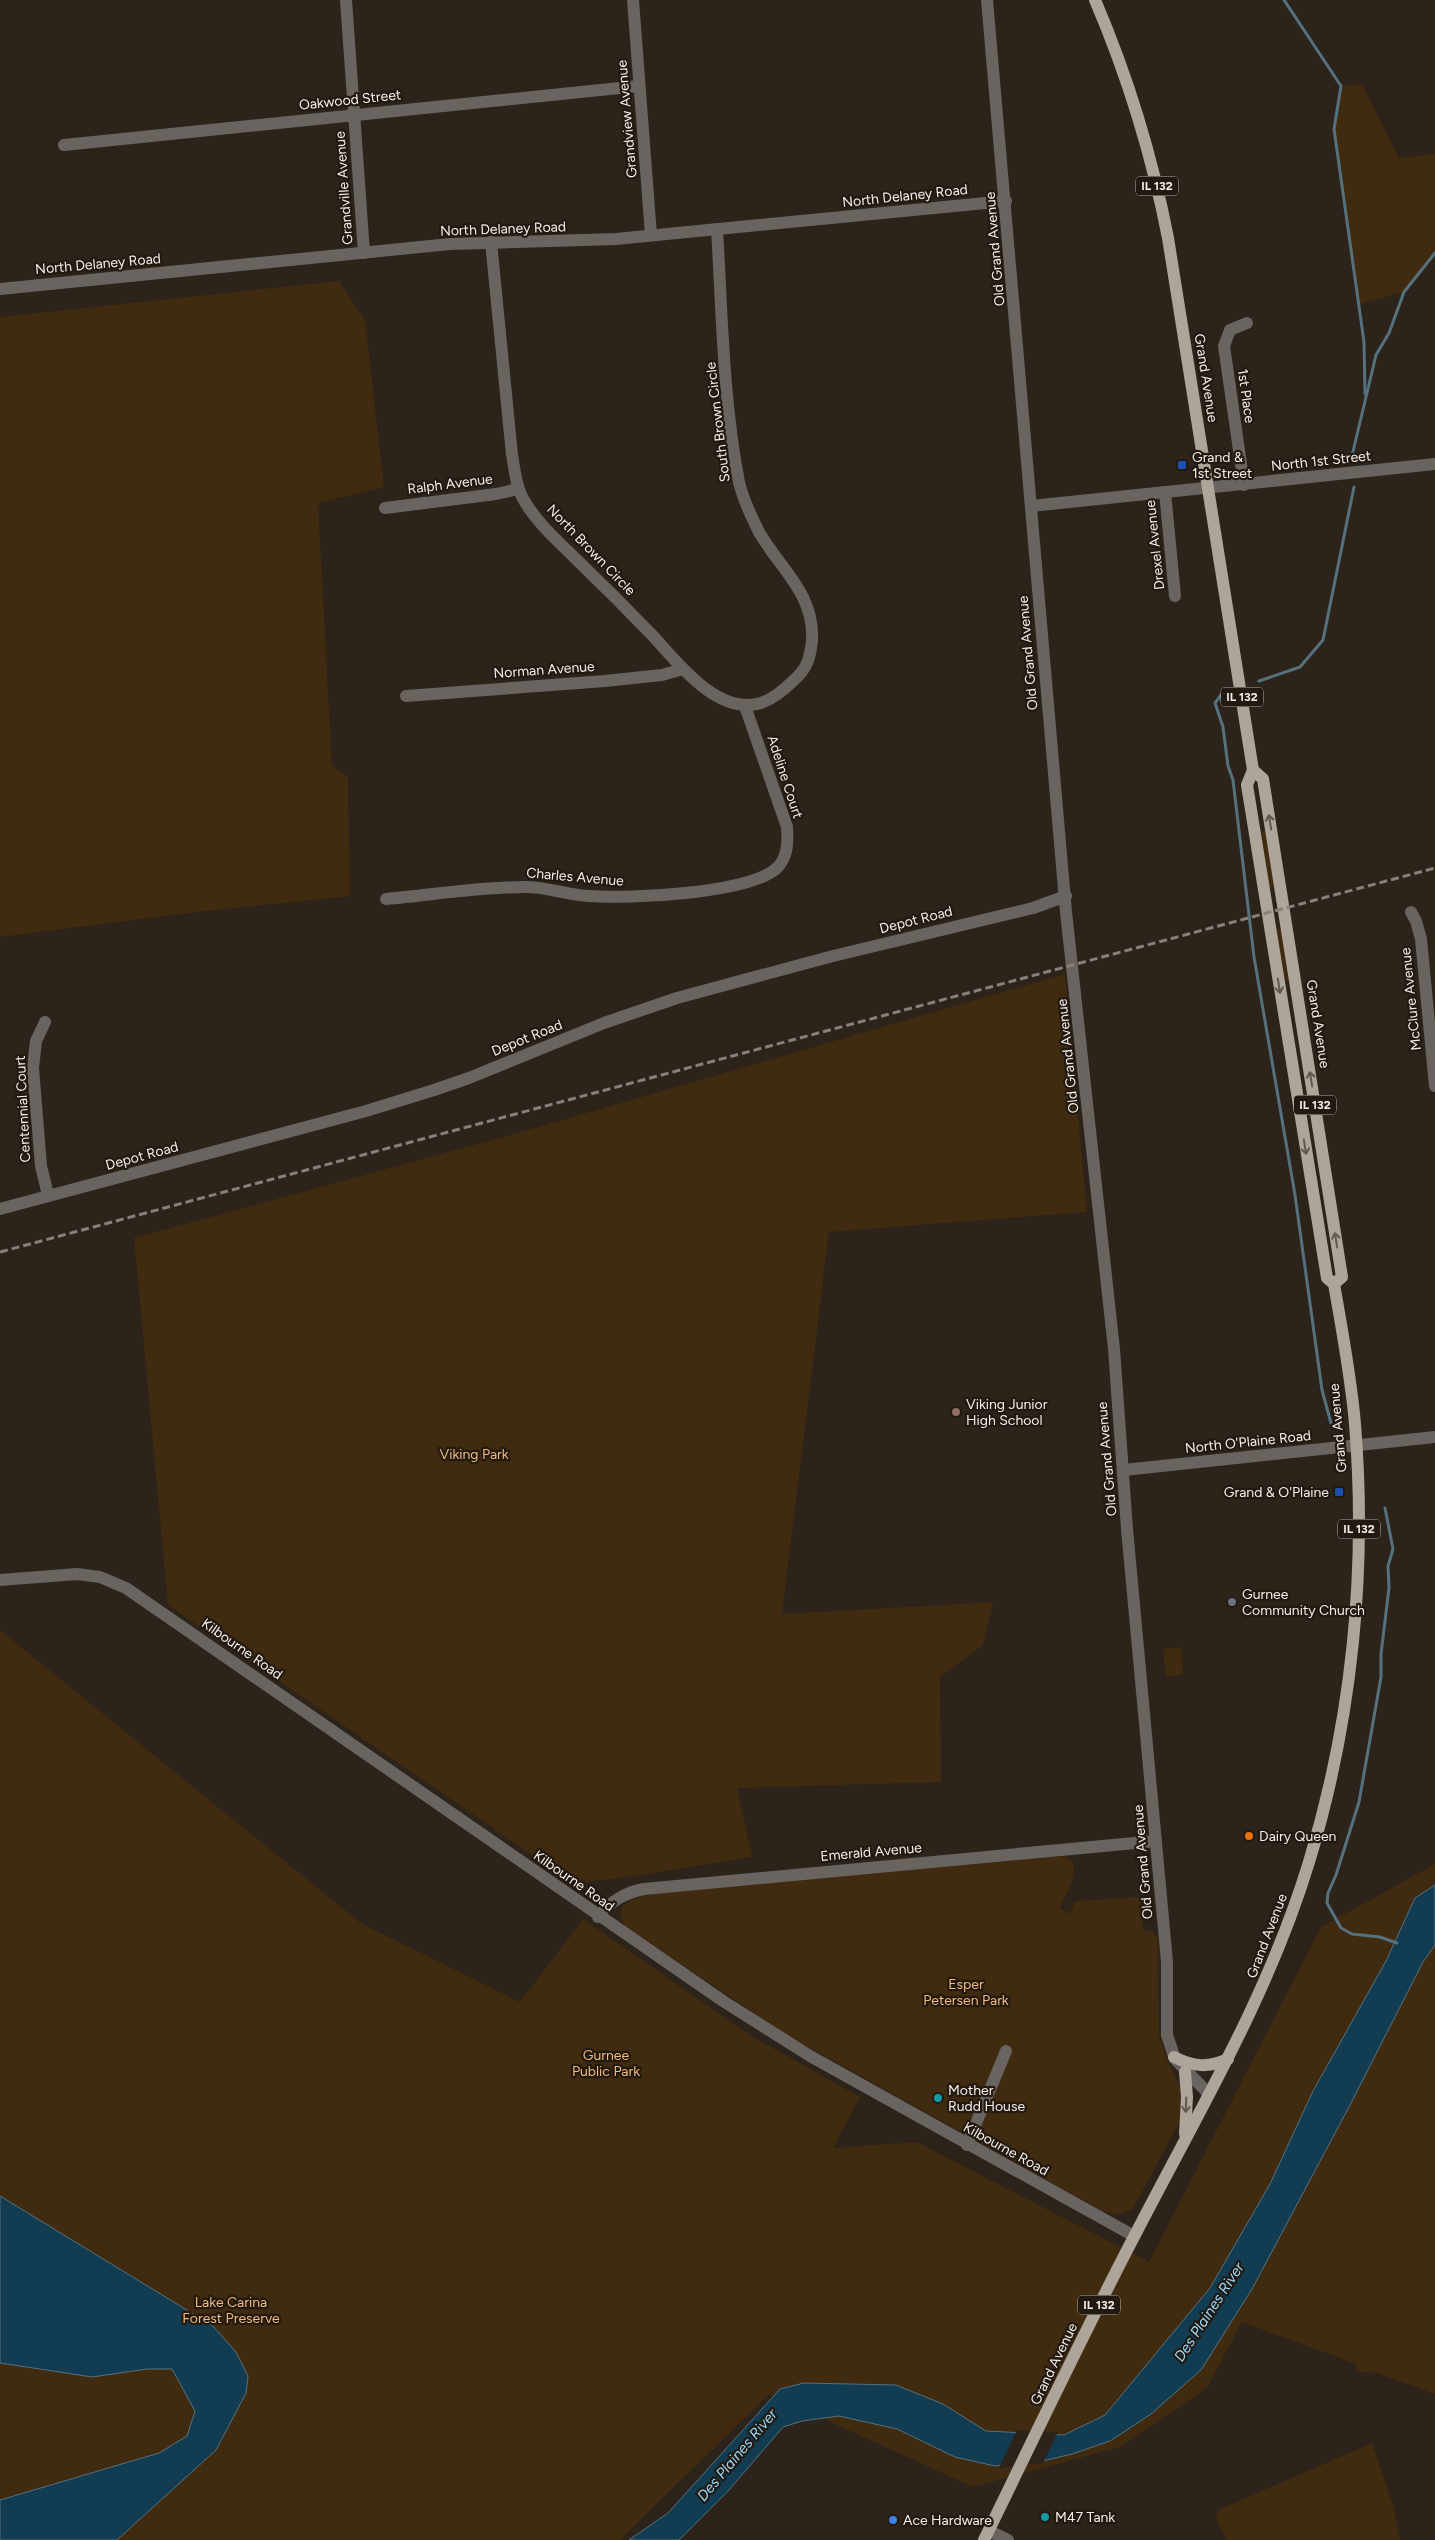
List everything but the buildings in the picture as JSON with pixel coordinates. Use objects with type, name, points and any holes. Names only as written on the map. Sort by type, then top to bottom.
[{"type":"main road","name":"Grand Avenue","points":[[986,2536],[1134,2236],[1228,2059],[1272,1967],[1297,1899],[1322,1818],[1346,1698],[1357,1590],[1359,1521],[1356,1445],[1350,1388],[1334,1284],[1327,1278],[1260,873],[1247,785],[1253,770],[1160,196],[1129,88],[1095,0]]},
{"type":"main road","name":"Grand Avenue","points":[[1253,770],[1263,779],[1286,915],[1342,1277],[1334,1284]]},
{"type":"main road","points":[[1174,2057],[1199,2066],[1213,2066],[1228,2059]]},
{"type":"main road","points":[[1184,2072],[1187,2097],[1185,2139]]},
{"type":"street","name":"Grandville Avenue","points":[[346,0],[364,253]]},
{"type":"street","name":"Grandview Avenue","points":[[633,0],[651,236]]},
{"type":"street","name":"Old Grand Avenue","points":[[987,0],[1066,896],[1114,1349],[1167,1962],[1166,2036],[1174,2057],[1184,2072],[1209,2094]]},
{"type":"street","name":"Oakwood Street","points":[[64,145],[639,86]]},
{"type":"street","name":"North Delaney Road","points":[[0,289],[364,253],[491,242],[588,240],[651,236],[1006,201]]},
{"type":"street","name":"South Brown Circle","points":[[716,229],[727,375],[740,486],[759,532],[801,590],[811,617],[812,634],[808,663],[802,673],[772,698],[745,706]]},
{"type":"street","name":"North Brown Circle","points":[[491,242],[512,455],[518,489],[525,502],[553,536],[684,669],[721,698],[737,706],[745,706]]},
{"type":"street","name":"1st Place","points":[[1244,485],[1224,346],[1230,330],[1247,323]]},
{"type":"street","name":"North 1st Street","points":[[1031,506],[1435,464]]},
{"type":"street","name":"Ralph Avenue","points":[[385,508],[496,494],[518,489]]},
{"type":"street","name":"Drexel Avenue","points":[[1165,492],[1175,596]]},
{"type":"street","name":"Norman Avenue","points":[[406,696],[605,681],[662,675],[684,669]]},
{"type":"street","name":"Adeline Court","points":[[745,706],[786,828],[788,840],[783,859]]},
{"type":"street","name":"Charles Avenue","points":[[386,899],[483,888],[528,887],[589,896],[624,897],[715,889],[758,880],[778,866],[783,859]]},
{"type":"street","name":"Depot Road","points":[[0,1209],[347,1116],[434,1090],[469,1078],[604,1023],[676,998],[833,956],[1033,908],[1066,896]]},
{"type":"street","name":"McClure Avenue","points":[[1411,912],[1416,921],[1420,939],[1435,1086]]},
{"type":"street","name":"Centennial Court","points":[[45,1022],[36,1041],[33,1068],[41,1166],[48,1196]]},
{"type":"street","name":"North O'Plaine Road","points":[[1124,1470],[1435,1437]]},
{"type":"street","name":"Kilbourne Road","points":[[0,1580],[77,1574],[100,1577],[126,1588],[155,1606],[598,1917],[810,2056],[967,2145],[1134,2236]]},
{"type":"street","name":"Emerald Avenue","points":[[598,1917],[608,1905],[619,1897],[644,1889],[1156,1841]]},
{"type":"street","points":[[967,2145],[1006,2051]]},
{"type":"street","points":[[986,2536],[1008,2540]]},
{"type":"green space","points":[[1362,84],[1399,158],[1435,154],[1435,253],[1404,292],[1359,304],[1334,129],[1341,86]]},
{"type":"green space","points":[[339,281],[365,320],[384,487],[318,503],[332,765],[348,777],[350,896],[188,913],[0,937],[0,317]]},
{"type":"green space","points":[[1266,831],[1275,887],[1269,888],[1260,832]]},
{"type":"green space","points":[[1281,929],[1289,981],[1285,982],[1275,930]]},
{"type":"green space","name":"Viking Park","points":[[1065,974],[1087,1212],[829,1232],[782,1614],[993,1602],[983,1645],[940,1677],[941,1782],[737,1788],[752,1857],[614,1879],[573,1883],[168,1605],[134,1238],[507,1136]]},
{"type":"green space","name":"Lake Carina Forest Preserve","points":[[0,1630],[362,1924],[520,2002],[583,1919],[753,2037],[860,2097],[833,2148],[917,2142],[1149,2262],[1321,1927],[1435,1864],[1435,2394],[1377,2373],[1357,2372],[1356,2364],[1242,2322],[1207,2388],[1120,2447],[973,2487],[769,2394],[620,2540],[0,2540]]},
{"type":"green space","points":[[1181,1647],[1183,1675],[1166,1676],[1163,1649]]},
{"type":"green space","name":"Esper Petersen Park","points":[[1064,1856],[1070,1859],[1074,1865],[1074,1871],[1070,1887],[1060,1908],[1070,1914],[1075,1901],[1140,1897],[1143,1930],[1153,1932],[1158,1939],[1159,2034],[1165,2055],[1182,2091],[1180,2121],[1133,2209],[1117,2215],[1101,2210],[787,2035],[625,1926],[621,1916],[622,1909],[627,1903],[634,1899],[654,1894]]},
{"type":"green space","points":[[1372,2443],[1394,2508],[1400,2540],[1226,2540],[1216,2518],[1218,2510]]},
{"type":"water","name":"Des Plaines River","points":[[1435,1885],[1435,1945],[1423,1962],[1350,2105],[1252,2289],[1201,2370],[1151,2414],[1110,2441],[1072,2454],[1047,2460],[995,2466],[955,2457],[897,2429],[839,2416],[802,2421],[783,2427],[729,2490],[679,2540],[629,2540],[668,2513],[780,2389],[804,2383],[896,2385],[943,2404],[986,2431],[1064,2435],[1105,2415],[1210,2288],[1270,2184],[1313,2091],[1386,1961],[1415,1898]]},
{"type":"water","points":[[0,2196],[213,2326],[236,2352],[248,2376],[246,2393],[216,2450],[117,2540],[0,2540],[0,2500],[159,2453],[187,2436],[195,2411],[172,2369],[147,2369],[92,2377],[0,2363]]},
{"type":"pier","points":[[1017,2430],[1058,2432],[1043,2463],[999,2468]]},
{"type":"waterway","points":[[1284,0],[1341,86],[1334,129],[1364,342],[1365,394]]},
{"type":"waterway","points":[[1351,460],[1376,355],[1389,333],[1404,292],[1435,253]]},
{"type":"waterway","points":[[1259,681],[1300,667],[1323,640],[1354,487]]},
{"type":"waterway","points":[[1221,695],[1215,703],[1223,727],[1228,766],[1233,780],[1254,957],[1295,1195],[1322,1390],[1331,1423]]},
{"type":"waterway","points":[[1385,1508],[1393,1549],[1388,1566],[1389,1588],[1381,1654],[1381,1677],[1359,1802],[1336,1875],[1328,1893],[1327,1903],[1341,1928],[1352,1934],[1380,1937],[1397,1943]]},
{"type":"railway","points":[[0,1252],[1435,868]]},
{"type":"place","name":"Grand & 1st Street","points":[[1182,465]]},
{"type":"place","name":"Viking Junior High School","points":[[956,1412]]},
{"type":"place","name":"Grand & O'Plaine","points":[[1339,1492]]},
{"type":"place","name":"Gurnee Community Church","points":[[1232,1602]]},
{"type":"place","name":"Dairy Queen","points":[[1249,1836]]},
{"type":"place","name":"Mother Rudd House","points":[[938,2098]]},
{"type":"place","name":"M47 Tank","points":[[1045,2517]]},
{"type":"place","name":"Ace Hardware","points":[[893,2520]]},
{"type":"park label","name":"Gurnee Public Park","points":[[606,2064]]}]
